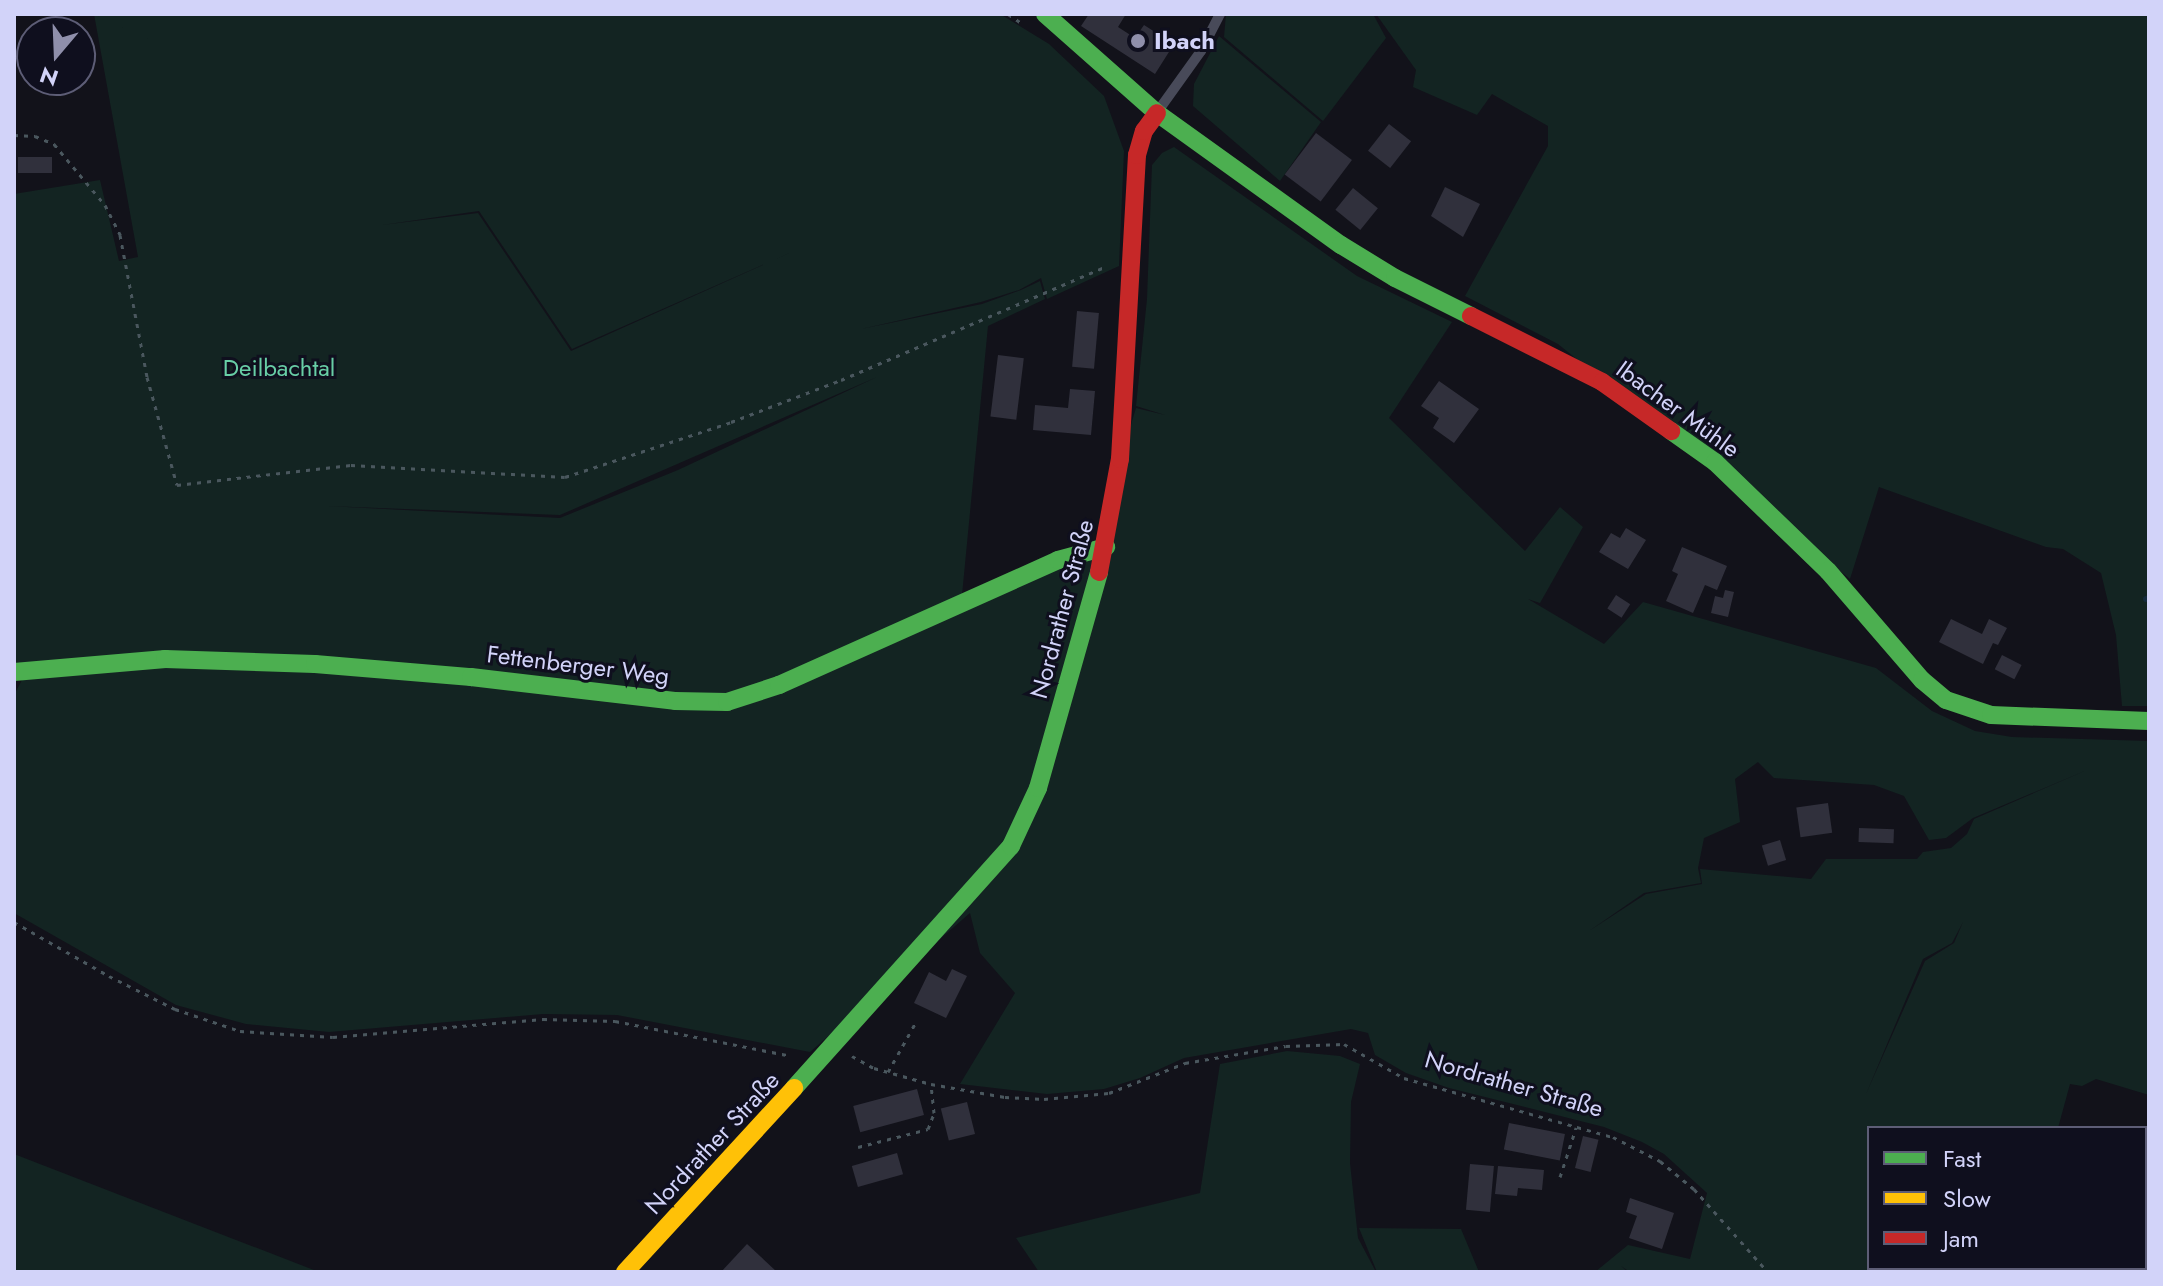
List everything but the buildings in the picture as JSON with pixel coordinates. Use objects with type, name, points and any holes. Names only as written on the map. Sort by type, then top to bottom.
[{"type":"main road","name":"Ibacher Mühle","points":[[1045,14],[1157,113],[1341,245],[1395,278],[1602,382],[1715,462],[1828,571],[1922,680],[1946,700],[1991,715],[2149,721]]},
{"type":"main road","name":"Nordrather Straße","points":[[625,1272],[835,1047],[1011,846],[1038,788],[1106,547],[1120,459],[1137,155],[1144,131],[1157,113]]},
{"type":"main road","name":"Fettenberger Weg","points":[[14,672],[165,659],[315,664],[471,677],[675,701],[727,702],[779,685],[1058,560],[1106,547]]},
{"type":"lane","points":[[1157,113],[1201,51],[1220,14]]},
{"type":"path","points":[[14,135],[35,136],[54,144],[105,205],[120,235],[147,377],[177,485],[351,465],[565,477],[731,422],[841,380],[1132,255]]},
{"type":"path","points":[[14,922],[175,1009],[240,1031],[333,1037],[543,1019],[615,1021],[818,1064]]},
{"type":"path","points":[[888,1072],[916,1022]]},
{"type":"path","name":"Nordrather Straße","points":[[835,1047],[888,1072],[931,1084],[1018,1098],[1109,1093],[1185,1063],[1286,1046],[1344,1044],[1404,1078],[1613,1137],[1660,1161],[1694,1189],[1768,1272]]},
{"type":"path","points":[[858,1147],[928,1129],[934,1113],[931,1084]]},
{"type":"path","points":[[1560,1177],[1576,1127]]},
{"type":"green space","name":"Deilbachtal","points":[[94,14],[1000,14],[1049,44],[1104,96],[1124,151],[1119,266],[1047,299],[1041,278],[1019,290],[981,302],[861,329],[982,304],[1021,290],[1040,281],[1045,299],[988,326],[962,595],[1090,560],[1136,408],[1165,415],[1136,406],[1147,299],[1152,165],[1162,153],[1174,147],[1357,276],[1452,322],[1389,418],[1525,551],[1560,507],[1583,527],[1540,603],[1528,599],[1604,644],[1643,602],[1876,668],[1932,711],[1975,731],[2012,737],[2149,741],[2149,1095],[2096,1079],[2082,1086],[2070,1084],[2059,1126],[1867,1126],[1867,1270],[2128,1272],[1630,1272],[1621,1266],[1628,1272],[1595,1272],[1628,1245],[1690,1259],[1707,1193],[1664,1154],[1642,1142],[1604,1127],[1449,1088],[1406,1073],[1375,1055],[1368,1033],[1351,1029],[1184,1058],[1140,1078],[1104,1089],[1047,1094],[960,1084],[1015,993],[980,953],[970,913],[810,1052],[617,1015],[543,1014],[329,1032],[246,1024],[176,1005],[14,913],[14,695],[22,680],[14,666],[14,194],[100,180],[119,261],[138,257]],"holes":[[[479,211],[572,349],[794,251],[571,351],[478,213],[382,225]],[[877,377],[678,470],[560,518],[327,506],[560,515]],[[1758,762],[1774,778],[1874,785],[1904,796],[1929,840],[1946,838],[1973,818],[2087,770],[1974,819],[1967,834],[1951,848],[1923,852],[1917,859],[1826,859],[1811,879],[1700,869],[1702,884],[1646,894],[1589,931],[1644,893],[1701,883],[1698,868],[1704,838],[1740,822],[1735,779]],[[1963,922],[1954,943],[1925,961],[1866,1094],[1923,959],[1952,943]]]},
{"type":"green space","points":[[1226,14],[1373,14],[1386,38],[1323,121],[1224,37]]},
{"type":"green space","points":[[1376,14],[2149,14],[2149,706],[2122,706],[2116,635],[2101,573],[2063,549],[2046,547],[1879,487],[1850,579],[1558,344],[1465,296],[1548,146],[1548,126],[1492,94],[1477,115],[1413,87],[1416,70]]},
{"type":"green space","points":[[1219,36],[1321,122],[1280,181],[1193,106],[1194,84]]},
{"type":"green space","points":[[1287,1051],[1340,1056],[1360,1064],[1351,1102],[1350,1163],[1358,1238],[1376,1272],[1039,1272],[1016,1238],[1200,1193],[1220,1064]]},
{"type":"green space","points":[[14,1154],[319,1272],[14,1272]]},
{"type":"green space","points":[[2147,1205],[2149,1270],[2130,1272],[2128,1270],[2147,1270]]},
{"type":"green space","points":[[1359,1228],[1461,1229],[1479,1272],[1377,1272]]},
{"type":"traffic: fast","points":[[1045,14],[1157,113],[1341,245],[1395,278],[1471,316]]},
{"type":"traffic: fast","points":[[1671,431],[1715,462],[1828,571],[1922,680],[1946,700],[1991,715],[2149,721]]},
{"type":"traffic: fast","points":[[14,672],[165,659],[315,664],[471,677],[675,701],[727,702],[779,685],[1058,560],[1106,547]]},
{"type":"traffic: fast","points":[[794,1088],[1011,846],[1038,788],[1099,572]]},
{"type":"traffic: slow","points":[[625,1272],[794,1088]]},
{"type":"traffic: jam","points":[[1099,572],[1120,459],[1137,155],[1144,131],[1157,113]]},
{"type":"traffic: jam","points":[[1471,316],[1602,382],[1671,431]]},
{"type":"place","name":"Ibach","points":[[1138,41]]}]
